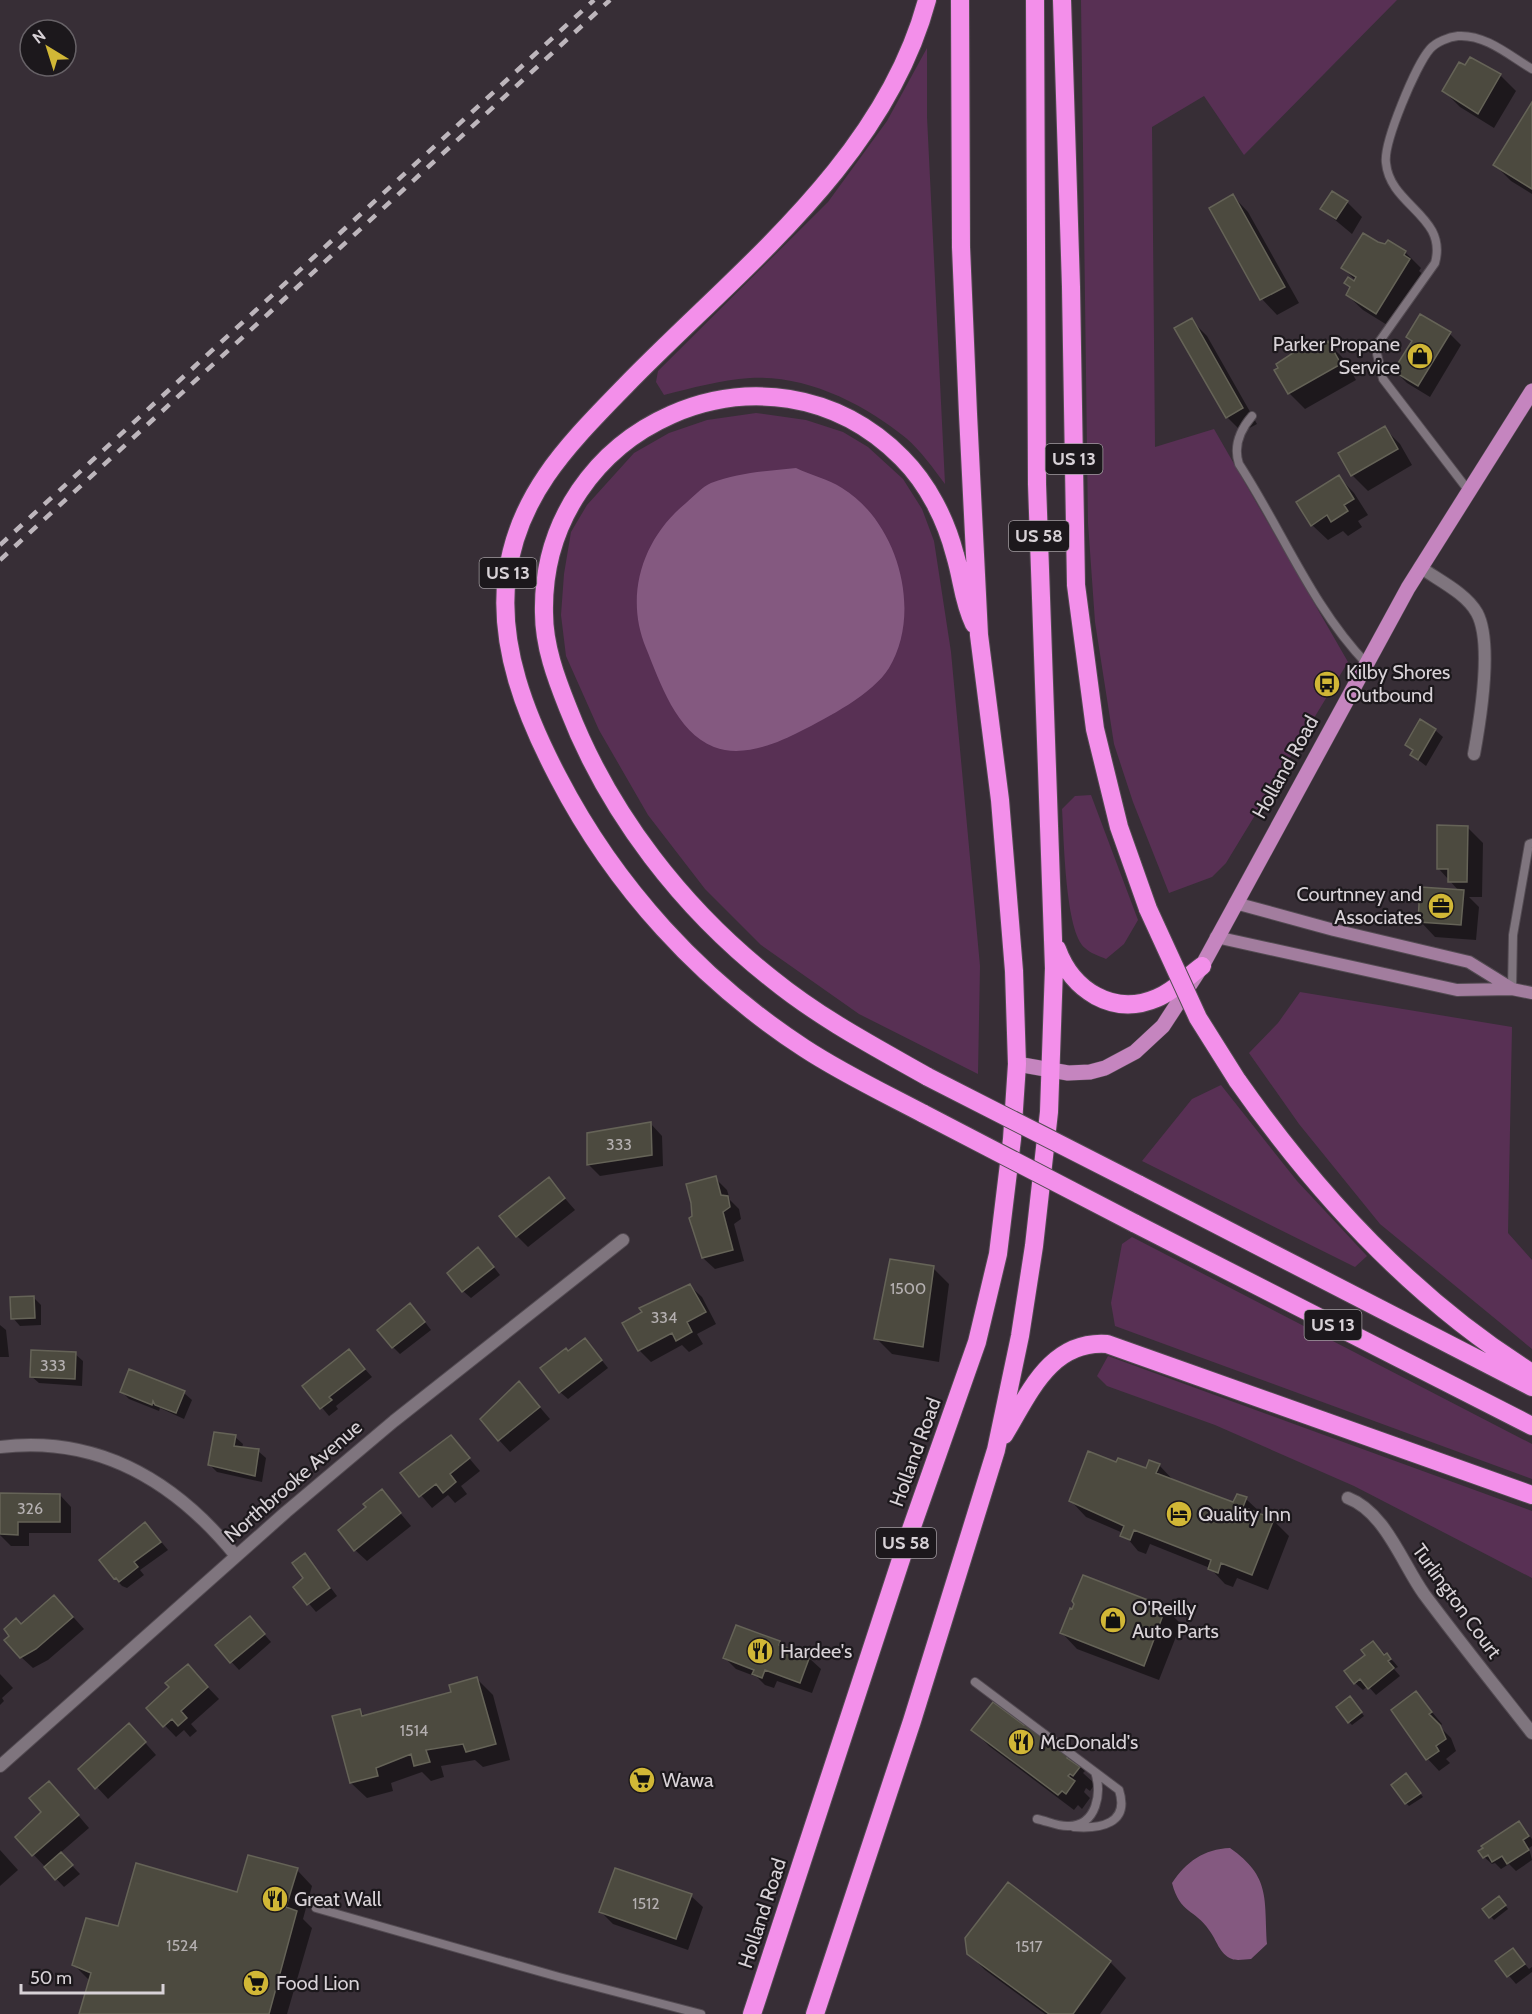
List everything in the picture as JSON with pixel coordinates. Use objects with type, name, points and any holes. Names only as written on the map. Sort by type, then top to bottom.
[{"type":"highway","name":"US 13","points":[[927,0],[915,35],[887,95],[860,138],[835,171],[792,219],[649,362],[553,463],[535,490],[513,545],[507,577],[505,616],[512,659],[524,699],[548,757],[594,839],[648,912],[682,950],[753,1011],[804,1048],[924,1114],[1532,1426]]},
{"type":"highway","name":"US 58","points":[[960,0],[962,247],[979,635],[1000,800],[1010,913],[1017,1064]]},
{"type":"highway","name":"US 58","points":[[815,2014],[912,1720],[996,1450],[1020,1336],[1034,1246],[1051,1071],[1053,939],[1037,484],[1035,0]]},
{"type":"highway","name":"US 13","points":[[1062,0],[1071,287],[1076,585],[1082,645],[1097,738],[1119,827],[1148,909],[1198,1018],[1237,1080],[1278,1137],[1353,1225],[1475,1334],[1532,1373]]},
{"type":"highway","points":[[979,635],[963,600],[957,559],[945,525],[932,498],[903,459],[855,422],[827,409],[797,401],[766,397],[725,398],[678,410],[633,435],[616,449],[586,481],[557,531],[545,584],[544,615],[547,644],[574,725],[595,770],[658,865],[696,909],[770,979],[830,1021],[928,1077],[1532,1387]]},
{"type":"highway","points":[[1053,939],[1063,965],[1076,983],[1089,993],[1113,1001],[1140,1002],[1155,999],[1169,992],[1202,966]]},
{"type":"highway","name":"Holland Road","points":[[752,2014],[870,1652],[986,1313],[1004,1211],[1017,1064]]},
{"type":"highway","points":[[996,1450],[1034,1386],[1054,1360],[1079,1345],[1107,1344],[1532,1495]]},
{"type":"main road","name":"Holland Road","points":[[1017,1064],[1051,1071],[1090,1072],[1105,1068],[1136,1052],[1163,1026],[1202,966],[1420,567],[1532,391]]},
{"type":"street","points":[[1420,567],[1461,595],[1478,613],[1484,645],[1483,702],[1474,754]]},
{"type":"street","points":[[1235,903],[1334,930],[1469,962],[1512,989]]},
{"type":"street","points":[[1216,937],[1284,950],[1457,990],[1512,989],[1532,993]]},
{"type":"street","name":"Northbrooke Avenue","points":[[0,1766],[236,1556],[394,1421],[623,1240]]},
{"type":"street","points":[[0,1447],[36,1445],[70,1448],[104,1456],[130,1467],[162,1485],[190,1507],[236,1556]]},
{"type":"street","name":"Turlington Court","points":[[1348,1498],[1360,1502],[1381,1526],[1423,1592],[1532,1733]]},
{"type":"lane","points":[[1468,490],[1383,379],[1378,368],[1379,342],[1434,263],[1438,251],[1433,230],[1394,187],[1389,177],[1386,150],[1403,100],[1430,49],[1442,40],[1456,36],[1471,36],[1485,41],[1532,69]]},
{"type":"lane","points":[[1251,416],[1238,438],[1236,453],[1239,464],[1328,617],[1346,642],[1367,664]]},
{"type":"lane","points":[[1512,989],[1514,934],[1529,844],[1532,843]]},
{"type":"lane","points":[[975,1682],[1119,1790],[1121,1810],[1115,1819],[1105,1826],[1068,1826],[1037,1818]]},
{"type":"lane","points":[[1068,1826],[1082,1824],[1098,1802],[1100,1786],[1095,1772]]},
{"type":"lane","points":[[316,1908],[701,2014]]},
{"type":"lane","points":[[659,2014],[663,2004]]},
{"type":"shaded area","points":[[1081,0],[1397,0],[1244,155],[1204,96],[1152,127],[1155,447],[1214,429],[1348,662],[1226,863],[1212,877],[1169,893],[1133,802],[1114,744],[1095,622],[1088,523]]},
{"type":"shaded area","points":[[927,48],[927,117],[945,484],[917,448],[890,425],[853,403],[813,386],[771,378],[750,378],[717,382],[664,395],[656,382],[658,371],[828,202],[887,121]]},
{"type":"shaded area","points":[[756,413],[806,420],[843,432],[868,447],[903,479],[922,509],[934,541],[951,652],[980,966],[978,1074],[859,1014],[761,945],[705,889],[648,815],[599,730],[566,656],[561,615],[564,574],[571,532],[587,505],[634,453],[669,433],[707,420]]},
{"type":"shaded area","points":[[796,468],[842,488],[861,503],[878,523],[890,545],[899,570],[904,595],[904,621],[899,646],[882,678],[861,696],[836,712],[770,745],[736,751],[714,747],[701,740],[679,718],[646,648],[637,608],[642,569],[649,550],[671,517],[704,487],[742,475]]},
{"type":"shaded area","points":[[1091,795],[1138,920],[1124,944],[1106,959],[1087,950],[1078,939],[1069,904],[1067,883],[1062,809],[1075,796]]},
{"type":"shaded area","points":[[1300,992],[1512,1027],[1508,1233],[1532,1260],[1532,1349],[1380,1224],[1299,1124],[1249,1053],[1278,1023]]},
{"type":"shaded area","points":[[1221,1085],[1297,1181],[1367,1256],[1355,1267],[1142,1161],[1192,1099]]},
{"type":"shaded area","points":[[1132,1237],[1532,1444],[1532,1479],[1115,1326],[1111,1303],[1122,1244]]},
{"type":"shaded area","points":[[1108,1356],[1532,1511],[1532,1578],[1354,1486],[1215,1425],[1107,1386],[1097,1376]]},
{"type":"shaded area","points":[[1230,1848],[1253,1869],[1263,1890],[1267,1944],[1251,1959],[1234,1960],[1224,1954],[1204,1923],[1179,1900],[1172,1883],[1196,1858],[1212,1851]]},
{"type":"building","points":[[1470,57],[1501,74],[1478,114],[1442,91],[1459,62],[1465,65]]},
{"type":"building","points":[[1532,102],[1532,189],[1493,165]]},
{"type":"building","points":[[1332,191],[1348,201],[1336,219],[1320,209]]},
{"type":"building","points":[[1233,194],[1285,287],[1260,300],[1209,208]]},
{"type":"building","points":[[1363,233],[1385,244],[1388,240],[1406,251],[1404,255],[1410,259],[1376,314],[1346,295],[1350,287],[1344,283],[1348,277],[1354,281],[1356,277],[1341,268]]},
{"type":"building","name":"Parker Propane Service","points":[[1420,314],[1451,332],[1418,386],[1393,371],[1412,341],[1406,337]]},
{"type":"building","points":[[1192,318],[1243,408],[1226,418],[1174,328]]},
{"type":"building","points":[[1328,341],[1341,364],[1288,394],[1274,370],[1278,368],[1276,364],[1308,343],[1312,350]]},
{"type":"building","points":[[1385,426],[1398,449],[1351,476],[1338,453]]},
{"type":"building","points":[[1339,475],[1354,499],[1344,505],[1348,511],[1331,522],[1327,515],[1311,526],[1296,502]]},
{"type":"building","points":[[1420,719],[1436,729],[1418,760],[1410,755],[1413,750],[1405,745]]},
{"type":"building","points":[[1437,825],[1468,826],[1467,882],[1448,882],[1448,869],[1437,869]]},
{"type":"building","name":"Courtnney and Associates","points":[[1420,887],[1464,890],[1461,925],[1418,922]]},
{"type":"building","points":[[651,1122],[652,1155],[587,1165],[587,1133]]},
{"type":"building","points":[[716,1176],[721,1195],[728,1196],[730,1207],[723,1212],[733,1250],[702,1258],[689,1218],[692,1216],[691,1203],[686,1184]]},
{"type":"building","points":[[549,1177],[565,1198],[516,1237],[499,1216]]},
{"type":"building","points":[[478,1247],[494,1267],[462,1292],[447,1273]]},
{"type":"building","points":[[890,1259],[934,1266],[923,1347],[874,1339]]},
{"type":"building","points":[[690,1284],[706,1312],[687,1322],[692,1332],[676,1341],[672,1333],[638,1351],[622,1323],[642,1312],[639,1308]]},
{"type":"building","points":[[34,1296],[35,1318],[11,1319],[10,1297]]},
{"type":"building","points":[[410,1303],[425,1322],[392,1348],[377,1330]]},
{"type":"building","points":[[585,1338],[602,1360],[559,1393],[540,1368],[566,1348],[568,1351]]},
{"type":"building","points":[[349,1349],[365,1369],[329,1397],[332,1400],[320,1409],[302,1386]]},
{"type":"building","points":[[31,1350],[76,1352],[75,1379],[30,1377]]},
{"type":"building","points":[[129,1369],[185,1391],[176,1413],[155,1405],[153,1401],[152,1405],[120,1392]]},
{"type":"building","points":[[519,1381],[540,1407],[498,1441],[480,1419]]},
{"type":"building","points":[[214,1432],[236,1435],[234,1446],[259,1449],[255,1476],[208,1465]]},
{"type":"building","points":[[451,1435],[470,1458],[450,1474],[456,1482],[443,1493],[436,1484],[419,1497],[400,1473]]},
{"type":"building","name":"Quality Inn","points":[[1088,1451],[1116,1462],[1118,1458],[1146,1468],[1149,1460],[1160,1464],[1156,1473],[1233,1502],[1237,1494],[1247,1497],[1243,1507],[1274,1519],[1252,1575],[1221,1563],[1218,1573],[1208,1569],[1211,1560],[1134,1530],[1130,1540],[1120,1536],[1124,1526],[1069,1501]]},
{"type":"building","points":[[382,1489],[401,1513],[354,1551],[338,1530],[366,1507],[363,1504]]},
{"type":"building","points":[[0,1493],[60,1494],[60,1522],[18,1522],[18,1535],[0,1534]]},
{"type":"building","points":[[145,1522],[161,1542],[134,1562],[138,1567],[119,1582],[99,1560]]},
{"type":"building","points":[[305,1553],[330,1588],[307,1605],[293,1587],[303,1578],[292,1563]]},
{"type":"building","name":"O'Reilly Auto Parts","points":[[1083,1575],[1166,1607],[1144,1666],[1060,1633],[1070,1608],[1072,1609],[1074,1604],[1072,1601]]},
{"type":"building","points":[[54,1595],[73,1617],[36,1649],[20,1658],[4,1640],[9,1636],[4,1629],[16,1618],[21,1624]]},
{"type":"building","points":[[250,1616],[265,1634],[230,1663],[215,1645]]},
{"type":"building","name":"Hardee's","points":[[736,1625],[780,1641],[779,1645],[810,1656],[800,1683],[765,1670],[762,1678],[752,1674],[754,1670],[723,1658]]},
{"type":"building","points":[[1373,1641],[1384,1655],[1387,1653],[1391,1659],[1388,1661],[1394,1668],[1368,1689],[1360,1679],[1354,1684],[1344,1671],[1365,1655],[1361,1650]]},
{"type":"building","points":[[188,1664],[208,1687],[181,1711],[187,1718],[178,1726],[172,1719],[163,1727],[146,1708],[169,1687],[165,1683]]},
{"type":"building","points":[[477,1677],[496,1744],[466,1752],[463,1744],[426,1750],[430,1762],[414,1766],[411,1754],[376,1768],[378,1776],[350,1783],[332,1716],[360,1709],[362,1716],[451,1692],[449,1685]]},
{"type":"building","points":[[1416,1691],[1432,1712],[1429,1714],[1440,1725],[1446,1739],[1436,1746],[1439,1751],[1426,1760],[1391,1710]]},
{"type":"building","points":[[1350,1696],[1362,1712],[1348,1723],[1336,1707]]},
{"type":"building","name":"McDonald's","points":[[993,1702],[1024,1725],[1028,1721],[1071,1754],[1067,1758],[1080,1767],[1073,1776],[1070,1774],[1068,1776],[1075,1781],[1066,1794],[1062,1791],[1058,1795],[971,1730]]},
{"type":"building","points":[[129,1723],[146,1742],[95,1789],[78,1769]]},
{"type":"building","points":[[1406,1773],[1421,1793],[1405,1804],[1391,1785]]},
{"type":"building","points":[[49,1781],[79,1815],[32,1856],[15,1837],[41,1812],[29,1798]]},
{"type":"building","points":[[1519,1821],[1529,1836],[1523,1840],[1529,1850],[1507,1864],[1502,1856],[1492,1862],[1488,1855],[1483,1858],[1478,1851],[1483,1848],[1481,1846]]},
{"type":"building","points":[[61,1852],[73,1865],[55,1880],[44,1867]]},
{"type":"building","points":[[248,1855],[298,1868],[286,1907],[297,1911],[269,2014],[79,2014],[91,1973],[72,1965],[86,1918],[118,1926],[136,1863],[237,1892]]},
{"type":"building","points":[[615,1868],[692,1894],[676,1939],[599,1912]]},
{"type":"building","points":[[1008,1882],[1111,1961],[1073,2014],[1049,2014],[967,1954],[965,1938]]},
{"type":"building","points":[[1499,1896],[1506,1905],[1489,1918],[1482,1909]]},
{"type":"building","points":[[1513,1948],[1525,1964],[1507,1977],[1495,1961]]},
{"type":"railway","points":[[0,545],[594,0]]},
{"type":"railway","points":[[0,560],[610,0]]},
{"type":"place","name":"Parker Propane Service","points":[[1420,356]]},
{"type":"place","name":"Kilby Shores Outbound","points":[[1327,684]]},
{"type":"place","name":"Courtnney and Associates","points":[[1441,906]]},
{"type":"place","name":"Quality Inn","points":[[1179,1514]]},
{"type":"place","name":"O'Reilly Auto Parts","points":[[1113,1620]]},
{"type":"place","name":"Hardee's","points":[[760,1651]]},
{"type":"place","name":"McDonald's","points":[[1021,1742]]},
{"type":"place","name":"Wawa","points":[[642,1780]]},
{"type":"place","name":"Great Wall","points":[[275,1899]]},
{"type":"place","name":"Food Lion","points":[[256,1983]]}]
